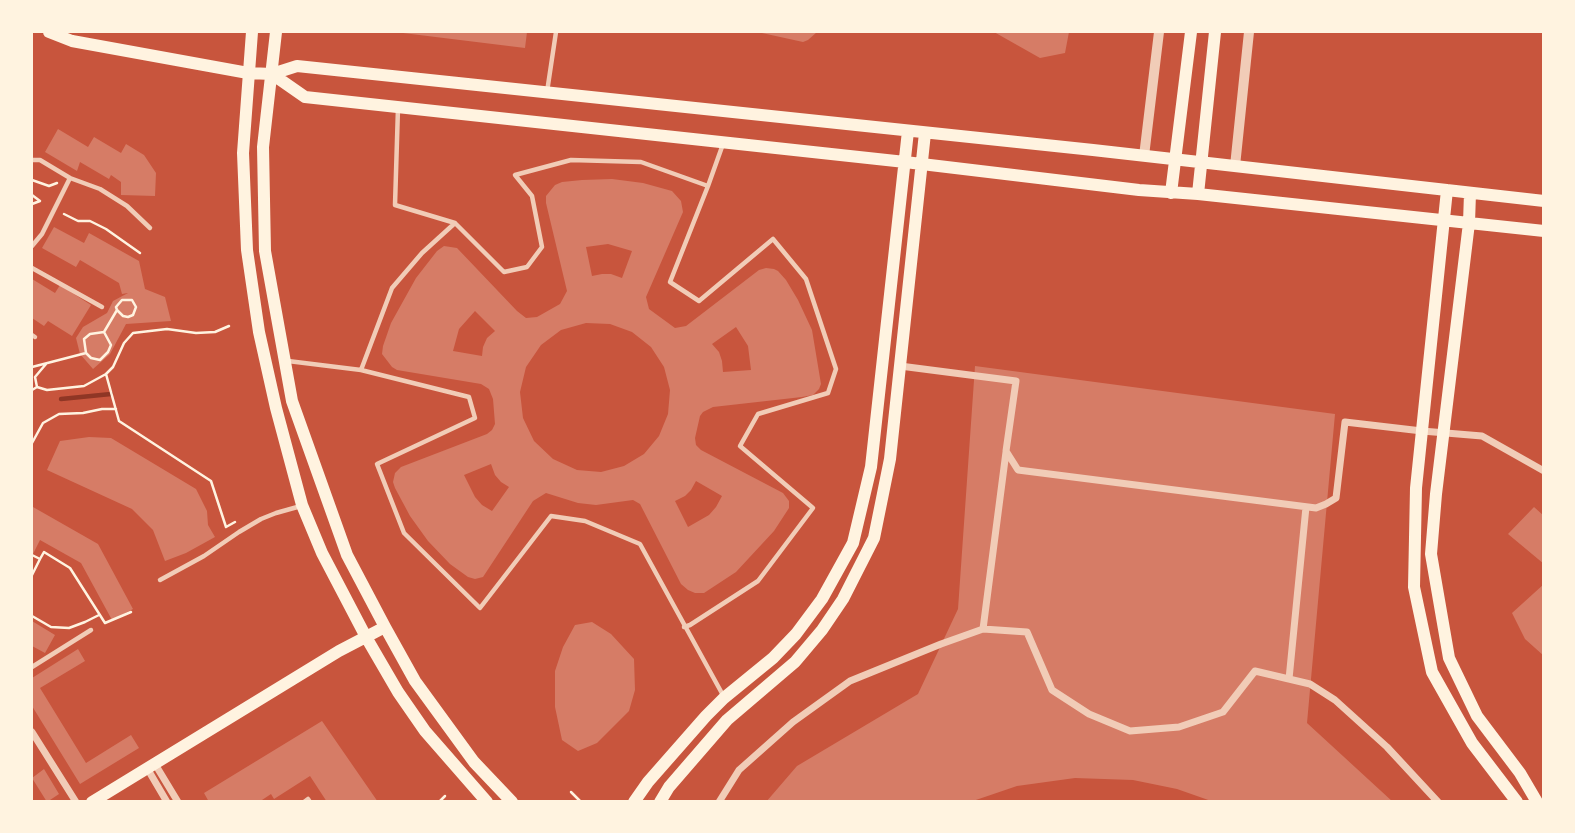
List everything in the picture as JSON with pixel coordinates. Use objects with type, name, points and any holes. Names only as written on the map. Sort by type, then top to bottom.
[{"type":"main road","points":[[49,32],[72,41],[248,73],[272,74],[297,66],[1176,159],[1544,201]]},
{"type":"main road","points":[[252,32],[243,153],[247,250],[259,332],[302,505],[322,553],[398,692],[425,731],[487,802]]},
{"type":"main road","points":[[276,32],[263,147],[265,251],[292,401],[347,555],[385,627],[422,691],[474,762],[512,802]]},
{"type":"main road","points":[[1171,193],[1191,32]]},
{"type":"main road","points":[[1198,194],[1215,32]]},
{"type":"main road","points":[[272,74],[305,97],[1171,193],[1544,231]]},
{"type":"main road","points":[[634,802],[648,782],[724,698],[773,658],[796,634],[822,599],[853,543],[871,467],[908,131]]},
{"type":"main road","points":[[660,802],[669,787],[727,720],[795,662],[822,630],[843,599],[874,538],[890,459],[925,133]]},
{"type":"main road","points":[[1447,190],[1416,488],[1414,587],[1432,672],[1472,743],[1517,802]]},
{"type":"main road","points":[[1470,192],[1469,223],[1431,554],[1448,658],[1477,716],[1520,773],[1537,802]]},
{"type":"main road","points":[[92,802],[385,627]]},
{"type":"street","points":[[1144,156],[1159,32]]},
{"type":"street","points":[[1235,166],[1250,32]]},
{"type":"street","points":[[900,366],[1016,382],[983,629]]},
{"type":"street","points":[[1006,452],[1018,470],[1316,508],[1336,498],[1345,422],[1482,436],[1544,471]]},
{"type":"street","points":[[1289,679],[1306,507]]},
{"type":"street","points":[[719,802],[740,770],[793,722],[850,681],[983,629],[1027,632],[1052,690],[1089,714],[1130,731],[1179,727],[1223,712],[1255,671],[1310,684],[1335,701],[1387,747],[1438,802]]},
{"type":"street","points":[[32,732],[76,802]]},
{"type":"street","points":[[151,766],[167,802]]},
{"type":"street","points":[[151,766],[178,802]]},
{"type":"lane","points":[[547,92],[556,32]]},
{"type":"lane","points":[[398,107],[395,205],[455,223],[504,272],[527,267],[542,247],[532,196],[514,175],[571,160],[641,162],[708,186]]},
{"type":"lane","points":[[684,627],[758,581],[813,508],[740,446],[758,414],[828,393],[836,369],[806,279],[773,239],[699,301],[670,282],[724,142]]},
{"type":"lane","points":[[32,160],[40,160],[69,178],[100,189],[127,206],[150,228]]},
{"type":"lane","points":[[32,246],[42,234],[69,178]]},
{"type":"lane","points":[[361,370],[392,288],[422,253],[455,223]]},
{"type":"lane","points":[[32,268],[102,307]]},
{"type":"lane","points":[[286,361],[361,370],[470,397],[475,418],[377,464],[404,533],[480,608],[551,516],[585,521],[640,544],[724,698]]},
{"type":"lane","points":[[160,580],[204,556],[261,519],[302,505]]},
{"type":"lane","points":[[32,667],[91,630]]},
{"type":"lane","points":[[304,802],[308,799],[310,802]]},
{"type":"path","points":[[32,180],[49,186],[69,178]]},
{"type":"path","points":[[32,195],[40,201],[32,204]]},
{"type":"path","points":[[55,209],[78,221],[90,221],[106,229],[140,253]]},
{"type":"path","points":[[104,332],[111,345],[108,352],[100,359],[91,358],[86,353],[87,336],[104,332],[122,300],[132,300],[136,307],[133,315],[128,317],[122,316],[117,310]]},
{"type":"path","points":[[32,390],[37,387],[47,390],[84,386],[106,374],[113,367],[124,343],[132,333],[167,329],[196,333],[215,332],[229,326]]},
{"type":"path","points":[[32,368],[86,353]]},
{"type":"path","points":[[37,387],[35,377],[46,364]]},
{"type":"path","points":[[106,374],[119,421],[211,481],[226,527],[234,523]]},
{"type":"path","points":[[32,443],[43,423],[59,414],[116,410]]},
{"type":"path","points":[[32,575],[44,552],[71,568],[105,624]]},
{"type":"path","points":[[32,555],[40,559]]},
{"type":"path","points":[[91,630],[131,612]]},
{"type":"path","points":[[32,616],[51,627],[69,628],[99,614]]},
{"type":"path","points":[[571,792],[581,802]]},
{"type":"path","points":[[439,802],[445,796]]},
{"type":"building","points":[[403,32],[527,32],[525,48]]},
{"type":"building","points":[[762,32],[817,32],[803,42]]},
{"type":"building","points":[[994,32],[1069,32],[1065,53],[1040,58]]},
{"type":"building","points":[[58,129],[88,147],[94,137],[121,153],[126,144],[144,155],[156,173],[155,196],[121,195],[121,182],[111,175],[109,179],[80,162],[77,171],[45,152]]},
{"type":"building","points":[[612,179],[643,183],[672,191],[681,201],[683,212],[646,297],[649,309],[675,328],[686,326],[759,270],[766,268],[778,271],[786,280],[812,330],[821,384],[813,395],[713,407],[700,416],[695,438],[696,445],[701,450],[783,493],[789,501],[789,508],[774,531],[736,572],[704,593],[695,593],[681,584],[640,504],[633,500],[596,505],[578,503],[546,493],[533,501],[483,577],[468,577],[450,564],[428,541],[410,516],[393,482],[395,473],[401,467],[487,434],[495,424],[493,399],[489,389],[481,384],[397,370],[382,354],[391,323],[416,278],[437,251],[444,246],[457,248],[526,318],[537,317],[560,304],[567,291],[546,196],[555,185],[582,180]],"holes":[[[608,244],[632,251],[622,278],[611,274],[592,276],[586,247]],[[475,311],[495,331],[487,338],[482,356],[453,351],[459,329]],[[586,323],[610,324],[632,332],[651,347],[664,367],[670,390],[668,414],[659,436],[644,454],[624,466],[601,472],[577,470],[553,459],[534,441],[523,418],[520,392],[526,367],[541,345],[561,330]],[[736,327],[748,346],[751,370],[723,372],[719,352],[712,344]],[[491,464],[495,475],[509,487],[492,511],[475,497],[464,475]],[[696,481],[722,496],[709,515],[688,527],[675,501],[685,496]]]},
{"type":"building","points":[[54,227],[84,243],[89,233],[139,261],[145,289],[165,297],[171,321],[126,324],[110,354],[93,369],[80,354],[76,338],[83,327],[107,313],[113,301],[128,293],[122,294],[119,283],[80,260],[76,267],[42,248]]},
{"type":"building","points":[[32,279],[55,293],[60,285],[91,305],[72,336],[48,321],[44,326],[32,318]]},
{"type":"building","points":[[975,366],[1335,414],[1307,723],[1393,802],[1214,802],[1177,789],[1133,780],[1075,778],[1017,786],[970,802],[766,802],[797,766],[918,694],[958,609]]},
{"type":"building","points":[[89,437],[111,438],[196,489],[207,511],[208,525],[215,537],[165,561],[153,530],[132,509],[47,470],[60,441]]},
{"type":"building","points":[[33,507],[98,544],[133,609],[112,620],[81,563],[40,540],[32,556]]},
{"type":"building","points":[[1534,507],[1544,516],[1544,564],[1508,534]]},
{"type":"building","points":[[1544,584],[1544,656],[1525,639],[1512,613]]},
{"type":"building","points":[[32,621],[55,635],[45,653],[32,646]]},
{"type":"building","points":[[592,622],[611,634],[634,659],[635,690],[629,711],[597,743],[578,751],[562,740],[555,707],[555,671],[563,647],[575,625]]},
{"type":"building","points":[[78,649],[85,661],[40,688],[86,763],[131,735],[139,748],[80,784],[32,706],[32,678]]},
{"type":"building","points":[[322,721],[378,802],[327,802],[310,776],[274,799],[271,794],[259,802],[209,802],[204,793]]},
{"type":"building","points":[[44,769],[59,794],[47,802],[32,778]]},
{"type":"waterway","points":[[61,399],[111,394]]}]
